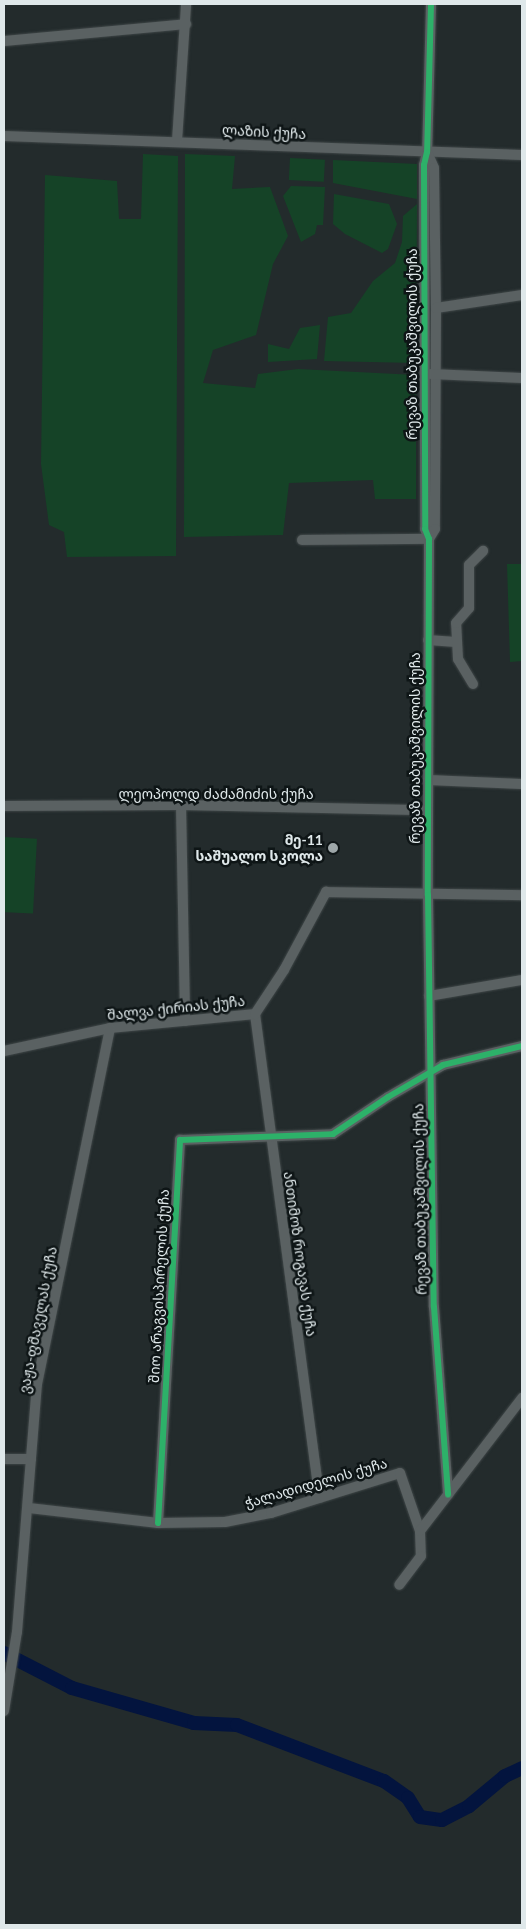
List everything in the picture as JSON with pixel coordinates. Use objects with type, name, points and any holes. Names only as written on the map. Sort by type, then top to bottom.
[{"type":"street","points":[[177,141],[186,4]]},
{"type":"street","name":"რევაზ თაბუკაშვილის ქუჩა","points":[[431,4],[428,152],[424,165],[425,529],[429,539],[429,996],[434,1307],[448,1494]]},
{"type":"street","points":[[4,41],[186,24]]},
{"type":"street","name":"ლაზის ქუჩა","points":[[4,136],[522,155]]},
{"type":"street","name":"რევაზ თაბუკაშვილის ქუჩა","points":[[428,152],[434,168],[436,308],[435,530],[429,539]]},
{"type":"street","points":[[436,308],[522,295]]},
{"type":"street","points":[[424,374],[522,378]]},
{"type":"street","points":[[302,540],[429,539]]},
{"type":"street","points":[[473,684],[458,659],[456,623],[469,608],[469,565],[483,552]]},
{"type":"street","points":[[428,640],[456,642]]},
{"type":"street","points":[[428,780],[522,784]]},
{"type":"street","name":"ლეოპოლდ ძაძამიძის ქუჩა","points":[[4,806],[181,806],[428,810]]},
{"type":"street","points":[[181,806],[185,1021]]},
{"type":"street","name":"შალვა ქირიას ქუჩა","points":[[4,1051],[110,1028],[255,1014],[284,970],[326,892],[522,895]]},
{"type":"street","points":[[429,996],[522,980]]},
{"type":"street","name":"ანთიმოზ როგავას ქუჩა","points":[[255,1014],[270,1138],[320,1498]]},
{"type":"street","name":"ვაჟა-ფშაველას ქუჩა","points":[[4,1711],[17,1632],[29,1508],[37,1384],[110,1028]]},
{"type":"street","points":[[270,1138],[333,1134],[430,1072],[522,1046]]},
{"type":"street","name":"შიო არაგვისპირელის ქუჩა","points":[[158,1523],[180,1140],[270,1138]]},
{"type":"street","points":[[399,1585],[421,1556],[420,1531],[522,1398]]},
{"type":"street","points":[[4,1459],[31,1459]]},
{"type":"street","name":"ჭალადიდელის ქუჩა","points":[[29,1508],[158,1523],[225,1522],[320,1498],[400,1473],[420,1531]]},
{"type":"green space","points":[[143,154],[178,156],[176,556],[67,557],[64,532],[49,525],[41,464],[45,175],[117,181],[119,219],[141,219]]},
{"type":"green space","points":[[185,154],[235,156],[232,189],[270,187],[288,236],[273,264],[256,335],[213,350],[203,383],[255,388],[258,374],[298,369],[416,375],[416,499],[375,499],[373,480],[289,483],[283,535],[184,537]]},
{"type":"green space","points":[[290,158],[325,160],[324,182],[289,180]]},
{"type":"green space","points":[[333,160],[417,164],[417,199],[333,183]]},
{"type":"green space","points":[[291,186],[325,187],[323,225],[317,225],[315,234],[301,242],[283,196]]},
{"type":"green space","points":[[334,194],[389,204],[397,224],[388,249],[382,253],[345,234],[333,224]]},
{"type":"green space","points":[[417,204],[416,363],[324,361],[328,317],[351,313],[373,281],[395,263],[402,242],[403,216]]},
{"type":"green space","points":[[320,325],[317,359],[268,362],[268,344],[289,349],[300,328]]},
{"type":"green space","points":[[507,564],[522,564],[522,661],[510,662]]},
{"type":"green space","points":[[4,837],[37,839],[33,914],[4,912]]},
{"type":"waterway","points":[[4,1653],[72,1688],[194,1723],[237,1725],[384,1781],[408,1798],[420,1817],[442,1820],[469,1806],[505,1776],[522,1768]]},
{"type":"cycle path","points":[[431,4],[427,152],[424,165],[425,529],[429,539],[428,895],[434,1307],[448,1494]]},
{"type":"cycle path","points":[[158,1523],[180,1140],[333,1134],[388,1097],[443,1065],[522,1046]]},
{"type":"place","name":"მე-11 საშუალო სკოლა","points":[[333,848]]}]
